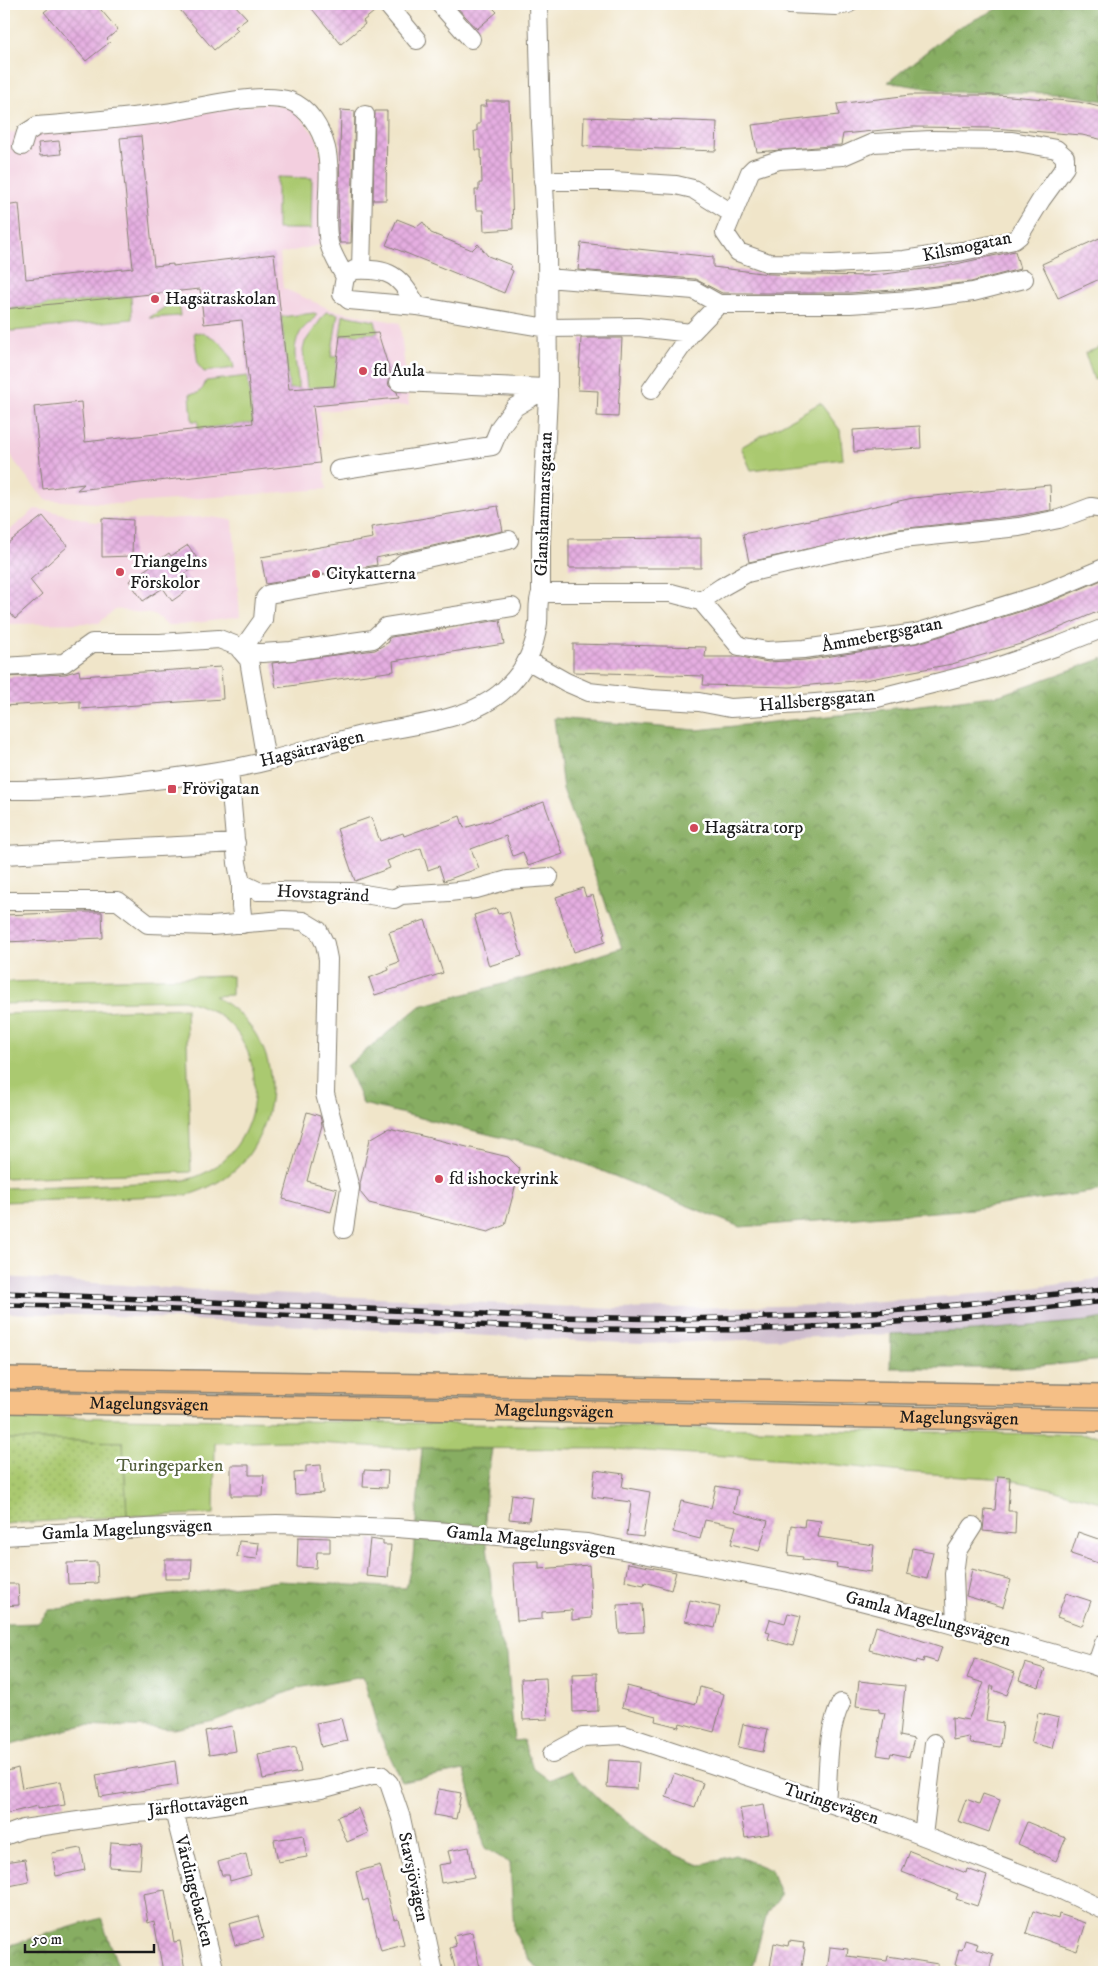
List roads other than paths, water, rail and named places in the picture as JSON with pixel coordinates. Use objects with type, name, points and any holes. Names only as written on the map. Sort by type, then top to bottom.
[{"type":"main road","name":"Magelungsvägen","points":[[4,1378],[1104,1396]]},
{"type":"main road","name":"Magelungsvägen","points":[[4,1402],[1104,1421]]},
{"type":"street","points":[[387,4],[417,40]]},
{"type":"street","points":[[440,4],[471,39]]},
{"type":"street","name":"Glanshammarsgatan","points":[[517,675],[527,660],[534,640],[538,622],[538,598],[542,593],[541,540],[548,388],[547,247],[543,181],[538,4]]},
{"type":"street","points":[[790,4],[836,6],[848,4]]},
{"type":"street","points":[[22,146],[26,133],[37,126],[165,113],[259,98],[290,101],[312,117],[320,130],[326,148],[329,185],[329,241],[332,255],[345,277],[342,294],[349,300],[417,306],[547,328],[638,327],[691,333]]},
{"type":"street","points":[[361,270],[365,115]]},
{"type":"street","name":"Kilsmogatan","points":[[931,140],[1012,140],[1056,149],[1065,157],[1064,168],[1041,200],[1019,236],[1014,240],[963,251],[904,260],[832,264],[769,264],[738,252],[725,233],[733,214],[750,172],[754,168],[779,160],[843,156],[873,143],[931,140]]},
{"type":"street","points":[[543,181],[676,185],[693,189],[733,214]]},
{"type":"street","points":[[345,277],[354,270],[388,272],[404,284],[417,306]]},
{"type":"street","points":[[547,278],[694,290],[719,304],[850,304],[910,300],[973,292],[1024,279]]},
{"type":"street","points":[[651,390],[691,333],[719,304]]},
{"type":"street","points":[[399,382],[548,388]]},
{"type":"street","points":[[338,470],[492,446],[500,427],[515,407],[548,388]]},
{"type":"street","points":[[542,593],[671,593],[701,601],[747,573],[828,554],[901,539],[1019,528],[1059,519],[1091,508],[1104,509]]},
{"type":"street","points":[[241,651],[263,620],[265,598],[269,594],[393,574],[404,562],[509,540]]},
{"type":"street","name":"Åmmebergsgatan","points":[[701,601],[739,646],[767,650],[804,649],[916,633],[1042,594],[1104,568]]},
{"type":"street","points":[[241,651],[262,653],[291,652],[373,639],[386,627],[512,607]]},
{"type":"street","name":"Hallsbergsgatan","points":[[527,660],[566,682],[589,692],[699,702],[730,708],[803,704],[877,698],[991,669],[1104,628]]},
{"type":"street","points":[[4,667],[64,662],[92,643],[160,643],[219,639],[237,646],[249,660],[266,762]]},
{"type":"street","name":"Hagsätravägen","points":[[4,790],[40,791],[116,785],[266,762],[362,735],[432,721],[475,709],[506,689],[517,675]]},
{"type":"street","points":[[229,769],[237,863],[242,884],[241,906],[243,924]]},
{"type":"street","points":[[4,855],[236,843]]},
{"type":"street","name":"Hovstagränd","points":[[242,884],[258,891],[352,892],[394,899],[401,895],[476,889],[508,880],[549,877]]},
{"type":"street","points":[[4,901],[118,901],[148,924],[212,926],[283,920],[303,921],[318,930],[325,944],[328,959],[325,1094],[350,1188],[344,1230]]},
{"type":"street","name":"Gamla Magelungsvägen","points":[[4,1536],[277,1524],[397,1528],[587,1543],[783,1581],[956,1625],[1100,1668]]},
{"type":"street","points":[[956,1625],[954,1574],[957,1551],[973,1526]]},
{"type":"street","points":[[1100,1668],[1104,1643]]},
{"type":"street","points":[[826,1803],[831,1732],[835,1714],[841,1703]]},
{"type":"street","name":"Turingevägen","points":[[552,1754],[583,1737],[624,1735],[924,1836],[1053,1886],[1104,1910]]},
{"type":"street","points":[[924,1836],[934,1743]]},
{"type":"street","name":"Järflottavägen","points":[[4,1836],[23,1829],[134,1813],[174,1811],[322,1789],[372,1775],[381,1775],[389,1783]]},
{"type":"street","name":"Stavsjövägen","points":[[389,1783],[401,1818],[434,1972]]},
{"type":"street","name":"Vårdingebacken","points":[[174,1811],[215,1972]]},
{"type":"railway","points":[[4,1293],[551,1317],[680,1319],[810,1316],[918,1309],[1104,1289]]},
{"type":"railway","points":[[4,1305],[173,1310],[426,1323],[595,1329],[733,1330],[892,1322],[1104,1301]]},
{"type":"place","name":"Hagsätraskolan","points":[[155,299]]},
{"type":"place","name":"fd Aula","points":[[363,371]]},
{"type":"place","name":"Triangelns Förskolor","points":[[120,572]]},
{"type":"place","name":"Citykatterna","points":[[316,574]]},
{"type":"place","name":"Frövigatan","points":[[172,789]]},
{"type":"place","name":"Hagsätra torp","points":[[694,828]]},
{"type":"place","name":"fd ishockeyrink","points":[[439,1179]]},
{"type":"park label","name":"Turingeparken","points":[[170,1466]]}]
